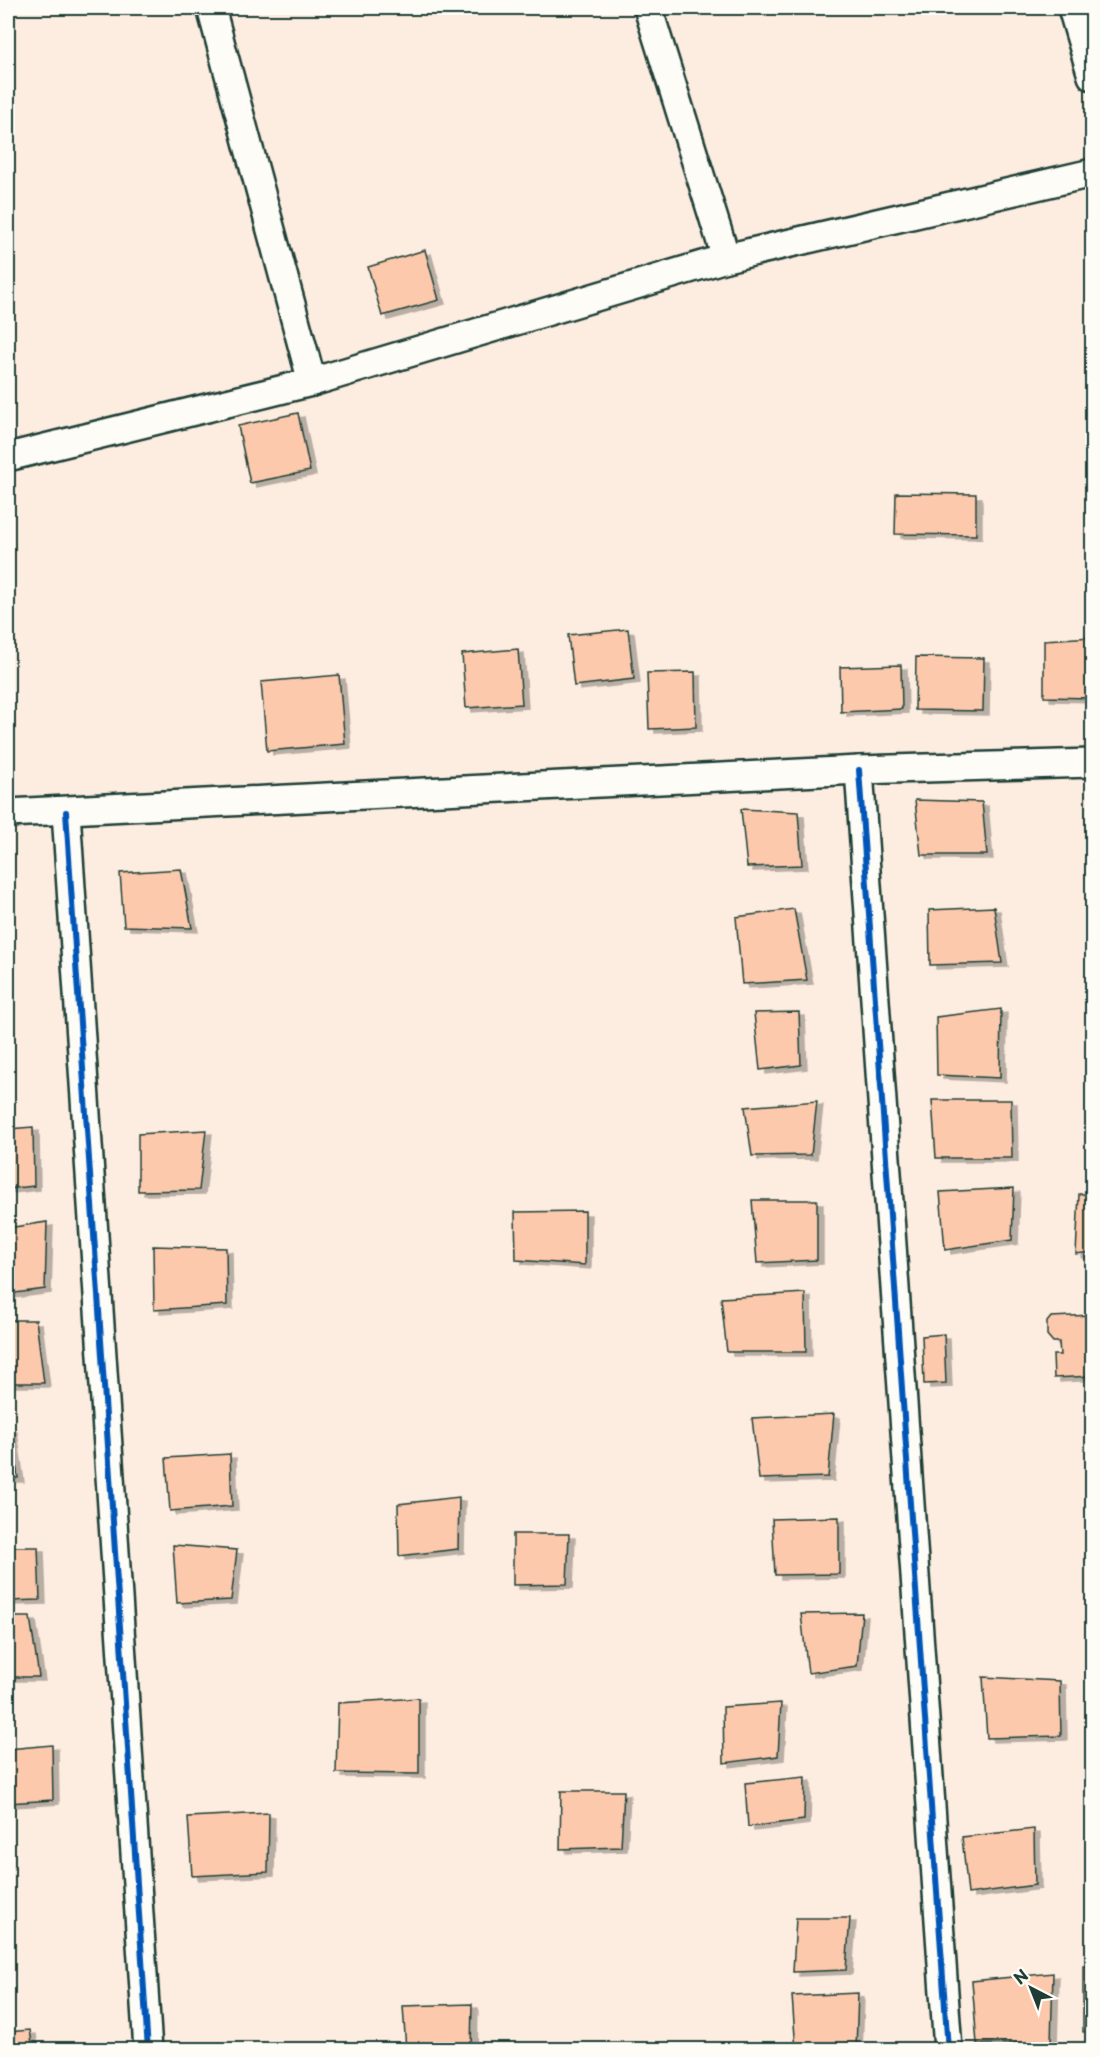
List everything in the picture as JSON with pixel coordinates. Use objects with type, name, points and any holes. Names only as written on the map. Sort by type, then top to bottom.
[{"type":"street","points":[[211,8],[312,382]]},
{"type":"street","points":[[648,8],[726,258]]},
{"type":"street","points":[[1072,8],[1092,76]]},
{"type":"street","points":[[8,458],[312,382],[726,258],[1092,173]]},
{"type":"street","points":[[8,813],[66,812],[859,770],[1092,762]]},
{"type":"street","points":[[859,770],[948,2049]]},
{"type":"street","points":[[66,812],[148,2049]]},
{"type":"building","points":[[425,250],[439,300],[382,316],[368,267]]},
{"type":"building","points":[[298,413],[310,471],[250,483],[238,426]]},
{"type":"building","points":[[896,493],[976,494],[976,535],[895,534]]},
{"type":"building","points":[[628,629],[634,679],[574,686],[568,635]]},
{"type":"building","points":[[1092,637],[1092,698],[1044,697],[1044,640]]},
{"type":"building","points":[[518,649],[522,704],[466,708],[462,654]]},
{"type":"building","points":[[916,657],[984,658],[983,711],[915,710]]},
{"type":"building","points":[[901,665],[902,709],[841,712],[840,667]]},
{"type":"building","points":[[695,672],[696,727],[649,729],[647,673]]},
{"type":"building","points":[[339,675],[345,744],[267,751],[261,682]]},
{"type":"building","points":[[915,800],[982,802],[987,855],[921,855]]},
{"type":"building","points":[[741,809],[798,812],[802,865],[747,867]]},
{"type":"building","points":[[181,869],[192,928],[124,926],[120,873]]},
{"type":"building","points":[[994,907],[1002,963],[930,965],[929,910]]},
{"type":"building","points":[[794,909],[807,980],[742,984],[736,917]]},
{"type":"building","points":[[1001,1009],[1000,1078],[937,1075],[936,1017]]},
{"type":"building","points":[[799,1012],[801,1065],[760,1070],[754,1013]]},
{"type":"building","points":[[932,1100],[1011,1100],[1012,1158],[936,1158]]},
{"type":"building","points":[[817,1101],[811,1155],[752,1156],[745,1107]]},
{"type":"building","points":[[33,1127],[34,1186],[8,1189],[8,1129]]},
{"type":"building","points":[[206,1130],[199,1190],[138,1191],[138,1134]]},
{"type":"building","points":[[1014,1188],[1012,1240],[945,1250],[940,1192]]},
{"type":"building","points":[[1079,1194],[1092,1194],[1092,1252],[1076,1254]]},
{"type":"building","points":[[752,1200],[817,1200],[817,1260],[757,1263]]},
{"type":"building","points":[[585,1211],[585,1265],[516,1260],[515,1212]]},
{"type":"building","points":[[47,1222],[45,1289],[8,1294],[8,1228]]},
{"type":"building","points":[[153,1246],[226,1248],[227,1305],[154,1310]]},
{"type":"building","points":[[805,1293],[806,1352],[727,1352],[721,1298]]},
{"type":"building","points":[[1092,1315],[1092,1376],[1054,1378],[1053,1355],[1060,1355],[1059,1342],[1053,1342],[1047,1335],[1047,1322],[1051,1317]]},
{"type":"building","points":[[8,1320],[36,1320],[44,1383],[8,1383]]},
{"type":"building","points":[[944,1334],[946,1383],[924,1384],[922,1336]]},
{"type":"building","points":[[834,1414],[828,1477],[759,1479],[752,1418]]},
{"type":"building","points":[[8,1428],[11,1428],[18,1478],[8,1478]]},
{"type":"building","points":[[230,1454],[232,1506],[170,1511],[166,1458]]},
{"type":"building","points":[[459,1497],[458,1549],[399,1556],[398,1504]]},
{"type":"building","points":[[839,1517],[839,1574],[775,1575],[772,1519]]},
{"type":"building","points":[[513,1534],[569,1534],[567,1584],[513,1585]]},
{"type":"building","points":[[173,1545],[237,1550],[231,1600],[177,1603]]},
{"type":"building","points":[[8,1547],[38,1547],[40,1600],[8,1601]]},
{"type":"building","points":[[862,1613],[857,1666],[808,1673],[801,1614]]},
{"type":"building","points":[[8,1617],[30,1617],[39,1677],[8,1677]]},
{"type":"building","points":[[983,1677],[1060,1681],[1061,1736],[987,1738]]},
{"type":"building","points":[[419,1698],[419,1774],[336,1773],[338,1703]]},
{"type":"building","points":[[781,1703],[778,1756],[724,1763],[723,1707]]},
{"type":"building","points":[[52,1745],[53,1800],[8,1803],[8,1749]]},
{"type":"building","points":[[805,1777],[804,1820],[748,1827],[745,1783]]},
{"type":"building","points":[[561,1791],[624,1791],[621,1847],[560,1849]]},
{"type":"building","points":[[269,1813],[268,1872],[192,1876],[188,1817]]},
{"type":"building","points":[[1034,1829],[1035,1885],[968,1894],[962,1837]]},
{"type":"building","points":[[796,1918],[850,1918],[846,1970],[793,1972]]},
{"type":"building","points":[[1083,1966],[1092,1966],[1092,2031],[1083,2032]]},
{"type":"building","points":[[1053,1973],[1051,2043],[977,2044],[972,1981]]},
{"type":"building","points":[[858,1993],[856,2049],[796,2050],[792,1996]]},
{"type":"building","points":[[472,2004],[471,2050],[406,2050],[403,2006]]},
{"type":"building","points":[[30,2030],[33,2050],[8,2050],[8,2032]]},
{"type":"cycle path","points":[[859,770],[948,2050]]},
{"type":"cycle path","points":[[66,812],[148,2050]]}]
